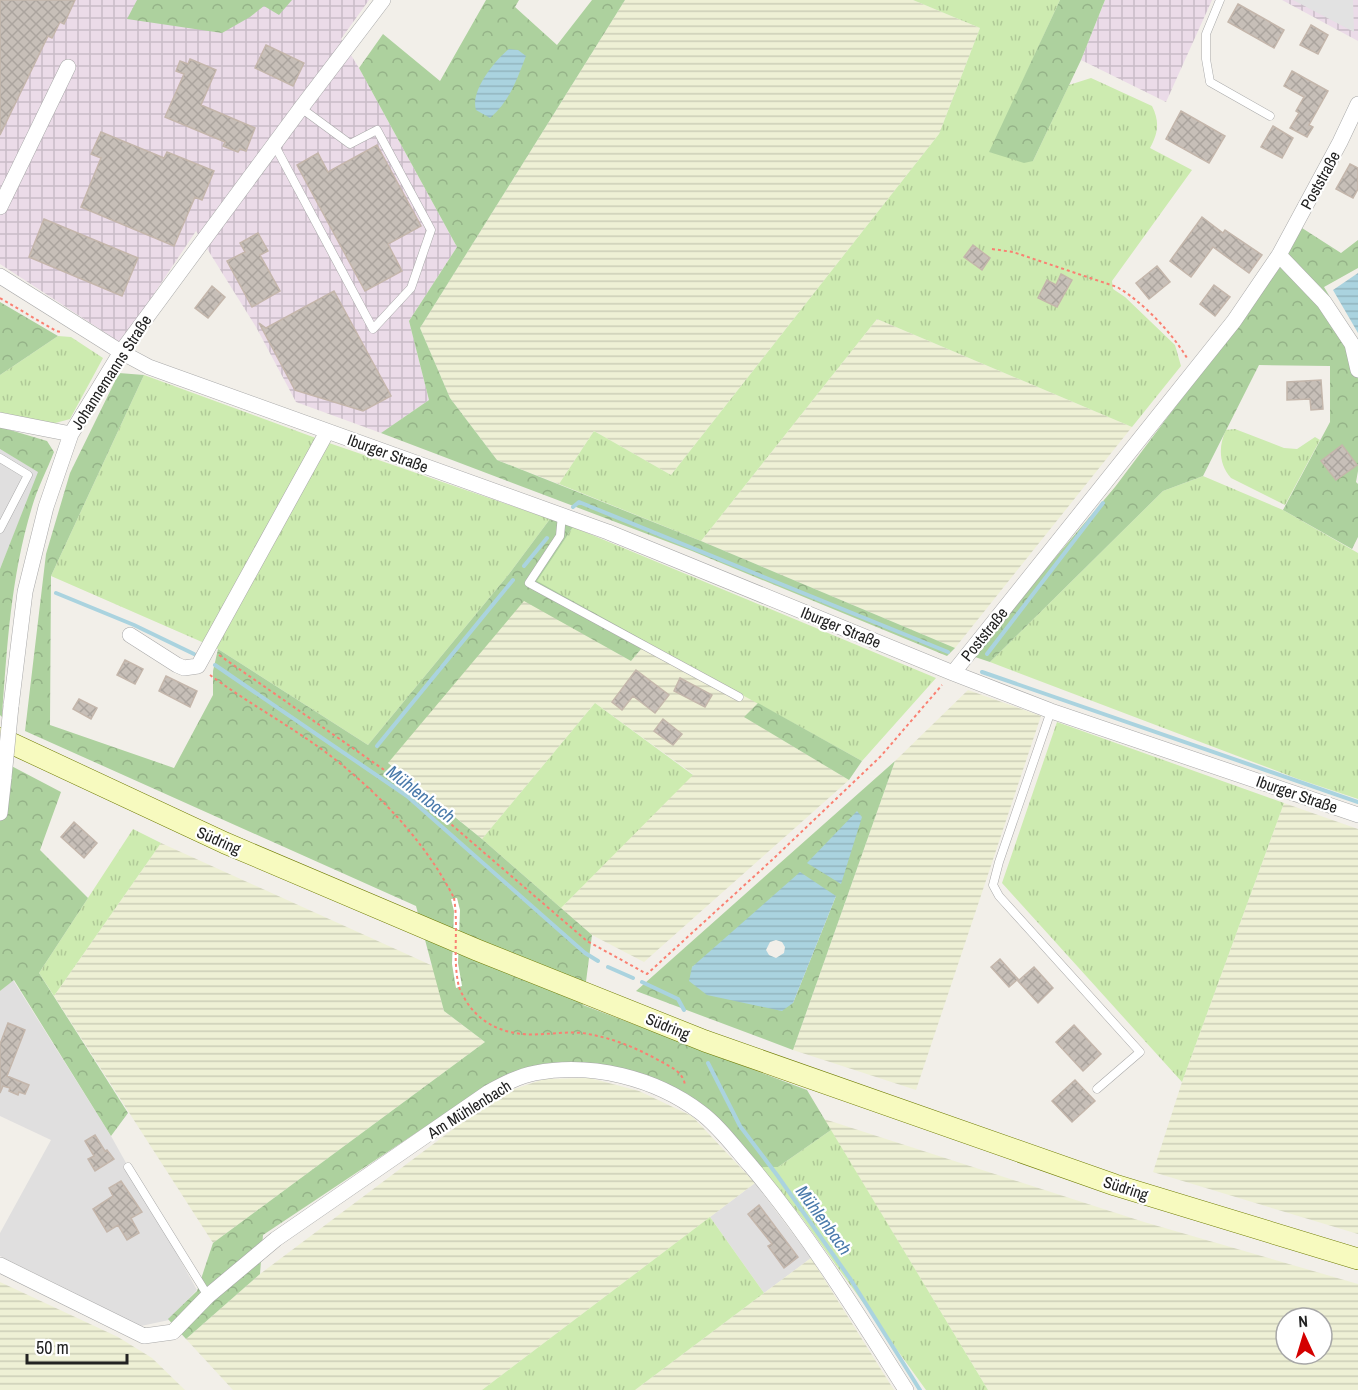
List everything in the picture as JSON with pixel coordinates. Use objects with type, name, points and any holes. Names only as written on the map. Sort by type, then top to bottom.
[{"type":"main road","name":"Südring","points":[[0,738],[225,843],[466,945],[705,1041],[1115,1185],[1358,1259]]},
{"type":"street","name":"Johannemanns Straße","points":[[0,813],[25,592],[46,507],[71,434],[121,352],[274,144],[384,0]]},
{"type":"street","points":[[0,207],[68,67]]},
{"type":"street","name":"Poststraße","points":[[953,673],[1234,321],[1279,255],[1358,104]]},
{"type":"street","points":[[1279,255],[1330,311],[1352,344],[1358,370]]},
{"type":"street","name":"Iburger Straße","points":[[0,276],[149,367],[608,532],[1051,711],[1358,815]]},
{"type":"street","points":[[0,420],[71,434]]},
{"type":"street","name":"Iburger Straße","points":[[198,666],[327,432]]},
{"type":"street","points":[[130,635],[177,665],[184,668],[198,666]]},
{"type":"street","name":"Am Mühlenbach","points":[[0,1264],[144,1336],[173,1332],[208,1296],[276,1239],[489,1092],[507,1082],[534,1073],[594,1070],[660,1088],[701,1112],[719,1129],[772,1191],[827,1267],[906,1390]]},
{"type":"lane","points":[[1220,0],[1206,34],[1206,59],[1210,82],[1270,116]]},
{"type":"lane","points":[[274,144],[374,329],[411,288],[431,230],[377,130],[350,144],[301,108]]},
{"type":"lane","points":[[0,458],[28,475],[0,529]]},
{"type":"lane","points":[[562,515],[560,536],[529,583],[739,697]]},
{"type":"lane","points":[[1051,711],[993,885],[999,896],[1140,1052],[1097,1089]]},
{"type":"lane","points":[[128,1167],[208,1296]]},
{"type":"path","points":[[992,249],[1013,252],[1128,293],[1176,341],[1189,361],[1186,381]]},
{"type":"path","name":"Poststraße","points":[[209,649],[403,783],[587,942],[647,974],[881,756],[953,673]]},
{"type":"path","points":[[198,666],[332,757],[379,798],[441,871],[454,898],[456,911],[455,972],[463,998],[474,1013],[489,1025],[504,1031],[524,1035],[551,1032],[581,1033],[609,1038],[639,1049],[677,1071],[684,1079],[686,1087],[683,1100]]},
{"type":"shaded area","points":[[0,0],[369,0],[341,39],[457,247],[409,321],[429,400],[381,433],[296,402],[256,327],[196,231],[121,343],[0,264]]},
{"type":"shaded area","points":[[1105,0],[1212,0],[1166,102],[1081,60]]},
{"type":"shaded area","points":[[1282,0],[1358,0],[1358,41]]},
{"type":"shaded area","points":[[1293,0],[1353,0],[1354,32]]},
{"type":"shaded area","points":[[0,449],[39,472],[0,569]]},
{"type":"shaded area","points":[[13,980],[111,1136],[197,1290],[169,1320],[141,1326],[0,1256],[0,1233],[51,1140],[0,1116],[0,991]]},
{"type":"shaded area","points":[[755,1183],[811,1258],[764,1293],[710,1217]]},
{"type":"green space","points":[[137,0],[292,0],[279,15],[264,6],[222,33],[127,19]]},
{"type":"green space","points":[[486,0],[519,0],[515,7],[557,45],[592,0],[625,0],[420,328],[450,398],[497,460],[701,541],[955,648],[947,656],[692,551],[381,433],[429,400],[409,321],[457,247],[359,68],[383,34],[440,81]]},
{"type":"green space","points":[[625,0],[913,0],[980,28],[939,134],[671,475],[594,431],[559,484],[497,460],[450,398],[420,328]]},
{"type":"green space","points":[[913,0],[1060,0],[990,152],[1033,161],[1069,85],[1091,78],[1152,106],[1157,127],[1150,148],[1192,170],[1112,281],[1113,289],[1125,297],[1175,345],[1181,366],[1132,427],[877,319],[701,541],[559,484],[594,431],[671,475],[939,134],[980,28]]},
{"type":"green space","points":[[1060,0],[1105,0],[1081,60],[1033,161],[1024,163],[989,152]]},
{"type":"green space","points":[[1302,228],[1341,253],[1358,240],[1358,268],[1324,287],[1358,344],[1358,471],[1356,482],[1358,484],[1358,537],[1352,549],[1283,510],[1330,422],[1330,366],[1259,365],[1203,476],[1163,491],[990,662],[972,656],[1115,487],[1281,266]]},
{"type":"green space","points":[[0,302],[58,336],[0,375]]},
{"type":"green space","points":[[877,319],[1132,427],[955,648],[701,541]]},
{"type":"green space","points":[[58,336],[71,337],[103,358],[70,419],[48,425],[0,413],[0,375]]},
{"type":"green space","points":[[119,373],[144,375],[51,576],[50,725],[174,768],[213,695],[213,671],[218,649],[368,745],[509,574],[550,519],[573,527],[537,581],[647,642],[631,661],[524,601],[388,763],[482,839],[592,935],[583,1005],[807,1090],[831,1130],[778,1167],[760,1167],[700,1103],[592,1064],[485,1087],[263,1235],[260,1274],[186,1339],[168,1319],[197,1291],[213,1243],[485,1042],[444,1011],[416,906],[25,731],[46,554],[70,473]]},
{"type":"green space","points":[[144,375],[332,444],[550,519],[509,574],[368,745],[218,649],[51,576]]},
{"type":"green space","points":[[0,427],[47,441],[54,452],[34,500],[19,559],[11,611],[2,717],[0,715],[0,569],[38,472],[0,449]]},
{"type":"green space","points":[[1235,429],[1284,448],[1297,449],[1315,437],[1320,440],[1285,505],[1231,478],[1227,473],[1221,455],[1222,442],[1226,430]]},
{"type":"green space","points":[[1203,476],[1283,510],[1358,553],[1358,799],[1298,779],[990,662],[1163,491]]},
{"type":"green space","points":[[573,527],[936,678],[862,761],[536,581]]},
{"type":"green space","points":[[524,600],[631,661],[647,642],[758,703],[745,717],[849,780],[644,962],[592,935],[561,908],[693,774],[595,703],[482,839],[388,762]]},
{"type":"green space","points":[[968,690],[1041,716],[916,1090],[793,1050],[895,761]]},
{"type":"green space","points":[[595,703],[693,775],[561,908],[482,839]]},
{"type":"green space","points":[[758,703],[862,761],[849,780],[744,717]]},
{"type":"green space","points":[[1057,722],[1284,803],[1182,1082],[1002,883]]},
{"type":"green space","points":[[0,760],[61,792],[40,850],[88,898],[39,973],[128,1113],[111,1136],[14,980],[0,991]]},
{"type":"green space","points":[[895,761],[793,1050],[636,991]],"holes":[[[836,896],[793,1003],[692,967]]]},
{"type":"green space","points":[[1284,803],[1358,829],[1358,1234],[1153,1172],[1182,1082]]},
{"type":"green space","points":[[133,829],[161,843],[54,996],[39,973]]},
{"type":"green space","points":[[161,843],[433,966],[444,1011],[485,1042],[213,1243],[54,996]]},
{"type":"green space","points":[[590,1078],[639,1091],[692,1116],[755,1183],[482,1390],[233,1390],[186,1339],[260,1274],[500,1094],[544,1079]]},
{"type":"green space","points":[[824,1119],[1144,1222],[1358,1284],[1358,1390],[988,1390]]},
{"type":"green space","points":[[831,1130],[988,1390],[926,1390],[802,1218],[760,1167],[778,1167]]},
{"type":"green space","points":[[710,1217],[764,1293],[635,1390],[482,1390]]},
{"type":"green space","points":[[811,1258],[894,1390],[635,1390],[764,1293]]},
{"type":"green space","points":[[0,1282],[118,1337],[152,1358],[185,1390],[0,1390]]},
{"type":"water","points":[[509,49],[518,50],[526,56],[508,97],[490,118],[476,110],[477,94],[485,76]]},
{"type":"water","points":[[1358,273],[1358,333],[1333,290]]},
{"type":"water","points":[[857,811],[862,817],[841,884],[807,863]]},
{"type":"water","points":[[800,872],[836,896],[793,1003],[782,1011],[707,995],[689,981],[692,967]],"holes":[[[776,940],[782,942],[785,947],[784,953],[776,958],[769,955],[766,950],[770,942]]]},
{"type":"pier","points":[[457,898],[460,910],[458,963],[462,986],[456,988],[452,964],[454,911],[451,899]]},
{"type":"building","points":[[0,0],[75,0],[64,24],[60,22],[52,38],[48,36],[0,135]]},
{"type":"building","points":[[1238,4],[1284,30],[1274,48],[1228,22]]},
{"type":"building","points":[[1311,25],[1328,35],[1318,54],[1300,45]]},
{"type":"building","points":[[266,45],[304,63],[293,86],[255,68]]},
{"type":"building","points":[[190,59],[216,70],[201,105],[255,128],[246,151],[240,149],[238,152],[223,146],[225,142],[165,117],[184,74],[176,71],[180,61],[188,64]]},
{"type":"building","points":[[1292,71],[1328,91],[1309,125],[1313,127],[1307,137],[1290,128],[1299,113],[1296,111],[1304,97],[1284,86]]},
{"type":"building","points":[[1181,111],[1225,136],[1209,163],[1166,139]]},
{"type":"building","points":[[1273,126],[1293,138],[1282,158],[1261,147]]},
{"type":"building","points":[[101,132],[164,158],[167,152],[214,171],[202,200],[195,197],[174,246],[81,207],[101,158],[91,154]]},
{"type":"building","points":[[377,145],[421,226],[388,244],[402,271],[365,291],[297,165],[318,153],[328,172]]},
{"type":"building","points":[[1350,164],[1358,168],[1358,189],[1353,198],[1336,189]]},
{"type":"building","points":[[1202,217],[1223,233],[1225,230],[1262,255],[1249,273],[1213,247],[1191,277],[1170,261]]},
{"type":"building","points":[[44,219],[138,258],[122,296],[29,257]]},
{"type":"building","points":[[258,233],[268,251],[260,255],[280,291],[252,307],[227,261],[245,252],[240,243]]},
{"type":"building","points":[[973,245],[990,258],[982,270],[964,257]]},
{"type":"building","points":[[1157,266],[1170,282],[1149,299],[1136,283]]},
{"type":"building","points":[[1061,274],[1072,280],[1057,307],[1038,298],[1047,280],[1056,285]]},
{"type":"building","points":[[1214,285],[1230,297],[1215,316],[1200,304]]},
{"type":"building","points":[[212,286],[225,297],[208,318],[195,308]]},
{"type":"building","points":[[334,291],[391,396],[363,411],[295,390],[259,323],[266,328]]},
{"type":"building","points":[[1321,380],[1323,409],[1311,410],[1310,399],[1287,400],[1287,382]]},
{"type":"building","points":[[1342,445],[1357,465],[1336,480],[1321,461]]},
{"type":"building","points":[[125,660],[143,669],[135,684],[117,675]]},
{"type":"building","points":[[636,670],[669,695],[655,713],[633,696],[622,710],[612,702]]},
{"type":"building","points":[[166,676],[197,691],[190,707],[159,691]]},
{"type":"building","points":[[680,678],[712,695],[705,707],[674,691]]},
{"type":"building","points":[[79,699],[97,708],[91,719],[73,709]]},
{"type":"building","points":[[663,719],[682,734],[673,745],[654,731]]},
{"type":"building","points":[[74,822],[97,843],[84,858],[61,837]]},
{"type":"building","points":[[1000,959],[1018,979],[1009,987],[991,967]]},
{"type":"building","points":[[1034,967],[1053,988],[1038,1003],[1018,981]]},
{"type":"building","points":[[8,1023],[25,1030],[7,1076],[29,1085],[25,1094],[19,1092],[18,1095],[9,1091],[10,1088],[3,1086],[0,1093],[0,1044]]},
{"type":"building","points":[[1074,1025],[1101,1054],[1083,1071],[1056,1042]]},
{"type":"building","points":[[1075,1080],[1095,1101],[1072,1122],[1052,1101]]},
{"type":"building","points":[[95,1135],[105,1151],[107,1150],[114,1159],[95,1171],[88,1159],[94,1156],[85,1141]]},
{"type":"building","points":[[121,1181],[142,1212],[131,1218],[139,1233],[127,1240],[118,1225],[107,1232],[93,1209],[113,1196],[109,1188]]},
{"type":"building","points":[[759,1205],[798,1257],[784,1268],[768,1246],[772,1244],[748,1214]]},
{"type":"waterway","points":[[573,507],[579,502],[948,652]]},
{"type":"waterway","points":[[987,654],[1103,503]]},
{"type":"waterway","points":[[524,566],[547,538]]},
{"type":"waterway","points":[[377,746],[513,580]]},
{"type":"waterway","name":"Mühlenbach","points":[[56,593],[134,625],[194,654]]},
{"type":"waterway","name":"Mühlenbach","points":[[215,665],[407,796],[585,953],[598,961]]},
{"type":"waterway","points":[[982,672],[1358,802]]},
{"type":"waterway","name":"Mühlenbach","points":[[608,967],[633,978]]},
{"type":"waterway","name":"Mühlenbach","points":[[642,982],[678,999],[684,1010]]},
{"type":"waterway","name":"Mühlenbach","points":[[708,1063],[740,1126],[851,1280],[920,1390]]}]
